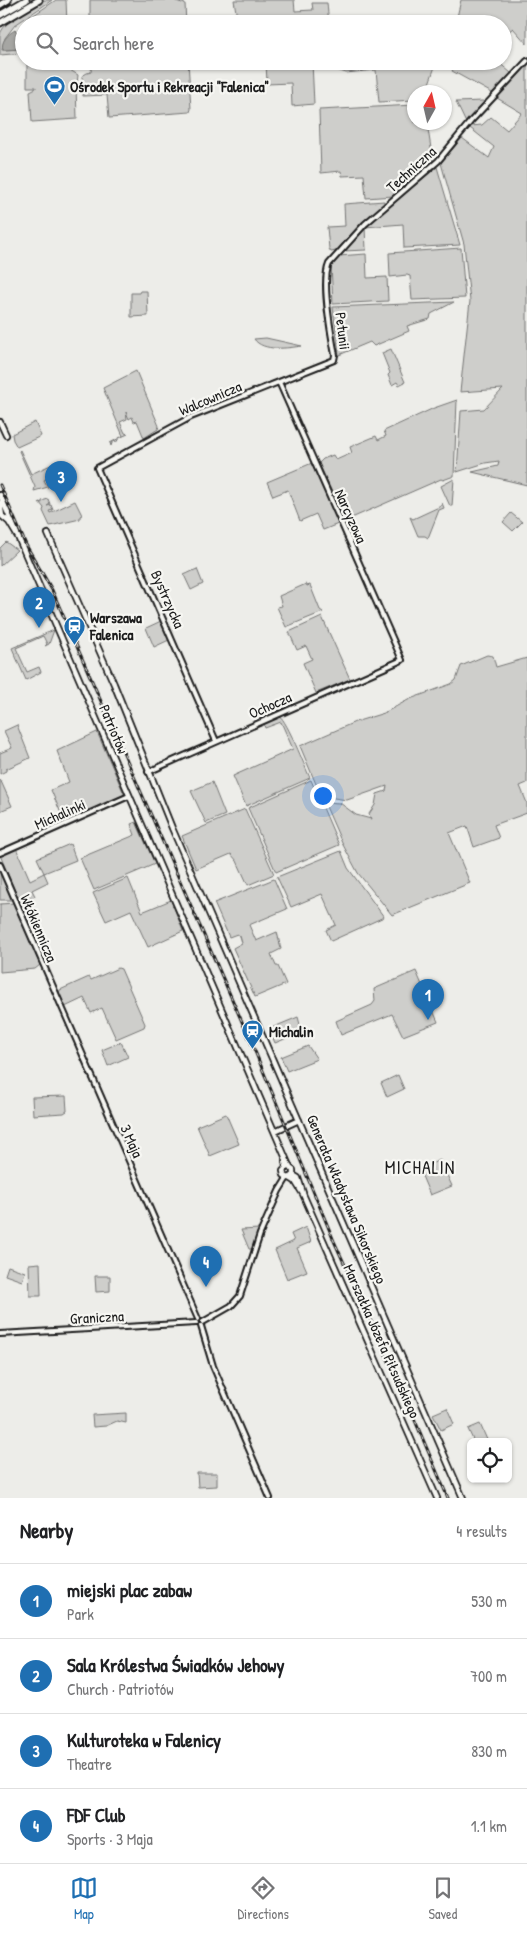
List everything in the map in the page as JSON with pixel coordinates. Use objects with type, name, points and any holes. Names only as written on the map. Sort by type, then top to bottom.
[{"type":"highway","points":[[0,4],[8,0]]},
{"type":"highway","points":[[0,15],[26,0]]},
{"type":"highway","points":[[0,23],[39,0]]},
{"type":"highway","points":[[0,30],[11,17]]},
{"type":"main road","points":[[0,422],[6,435]]},
{"type":"main road","points":[[0,496],[7,509],[8,518],[2,517],[0,503]]},
{"type":"main road","points":[[2,513],[7,509]]},
{"type":"main road","name":"Patriotów","points":[[8,518],[18,537],[275,1131]]},
{"type":"main road","name":"Patriotów","points":[[48,534],[114,684],[148,772],[208,911]]},
{"type":"main road","name":"Generała Władysława Sikorskiego","points":[[208,911],[463,1498]]},
{"type":"main road","points":[[289,1177],[283,1171],[288,1168],[275,1131],[299,1120]]},
{"type":"main road","name":"Marszałka Józefa Piłsudskiego","points":[[288,1168],[294,1171],[289,1177]]},
{"type":"main road","name":"Marszałka Józefa Piłsudskiego","points":[[289,1177],[298,1178],[303,1194],[437,1498]]},
{"type":"street","name":"Techniczna","points":[[327,268],[358,232],[438,161],[471,121],[527,61]]},
{"type":"street","name":"Petunii","points":[[327,268],[328,306],[335,359]]},
{"type":"street","name":"Walcownicza","points":[[97,468],[191,417],[332,362],[335,359]]},
{"type":"street","name":"Narcyzowa","points":[[279,382],[402,660]]},
{"type":"street","name":"Bystrzycka","points":[[97,468],[216,741]]},
{"type":"street","name":"Ochocza","points":[[148,772],[402,660]]},
{"type":"street","name":"Michalinki","points":[[0,853],[129,796]]},
{"type":"street","name":"Włókiennicza","points":[[0,865],[46,973]]},
{"type":"street","name":"3 Maja","points":[[46,973],[197,1321]]},
{"type":"street","points":[[202,1324],[231,1306],[240,1296],[260,1234],[279,1191],[289,1177]]},
{"type":"street","points":[[197,1321],[202,1324],[212,1366],[270,1498]]},
{"type":"street","name":"Graniczna","points":[[0,1334],[197,1321]]},
{"type":"shaded area","points":[[42,0],[52,0],[30,15],[19,15]]},
{"type":"shaded area","points":[[56,0],[66,0],[67,15],[34,15]]},
{"type":"shaded area","points":[[90,0],[173,0],[185,4],[186,15],[90,15]]},
{"type":"shaded area","points":[[234,0],[294,0],[295,11],[313,10],[312,3],[327,3],[328,15],[236,15]]},
{"type":"shaded area","points":[[461,0],[527,0],[527,44],[512,29],[512,15],[457,15]]},
{"type":"shaded area","points":[[15,18],[15,25],[5,38],[2,50],[15,49],[15,54],[0,55],[0,35],[6,25]]},
{"type":"shaded area","points":[[15,30],[15,49],[3,50],[5,38]]},
{"type":"shaded area","points":[[527,65],[527,485],[472,472],[498,466],[499,461],[485,463],[457,472],[461,411],[484,409],[503,389],[460,392],[470,301],[464,244],[441,163],[462,138],[489,158],[494,147],[470,128],[471,126],[482,125],[491,117],[507,130],[522,113],[497,98]]},
{"type":"shaded area","name":"Ośrodek Sportu i Rekreacji \"Falenica\"","points":[[27,70],[70,70],[78,75],[76,85],[77,119],[32,122],[30,91],[36,87],[27,87]]},
{"type":"shaded area","points":[[91,70],[189,70],[190,112],[109,118],[107,95],[83,96],[82,76],[91,72]]},
{"type":"shaded area","points":[[266,70],[312,70],[314,104],[292,106],[291,83],[267,84]]},
{"type":"shaded area","points":[[337,70],[376,70],[346,73]]},
{"type":"shaded area","points":[[376,70],[434,70],[428,85],[407,85],[407,100],[379,102]]},
{"type":"shaded area","points":[[508,70],[511,73],[492,93],[452,71]]},
{"type":"shaded area","points":[[456,102],[484,102],[466,123]]},
{"type":"shaded area","points":[[407,105],[407,130],[428,130],[433,161],[393,196],[366,198],[364,175],[342,176],[341,171],[321,173],[319,110]]},
{"type":"shaded area","points":[[437,167],[460,245],[404,248],[403,224],[365,227]]},
{"type":"shaded area","points":[[384,201],[384,204],[357,228],[336,251],[331,252],[329,249],[327,227],[345,226],[344,204]]},
{"type":"shaded area","points":[[365,227],[366,250],[343,251]]},
{"type":"shaded area","points":[[461,248],[465,298],[412,300],[410,276],[390,277],[389,253]]},
{"type":"shaded area","points":[[366,254],[367,278],[387,277],[388,301],[333,304],[331,265],[338,256]]},
{"type":"shaded area","points":[[140,291],[147,291],[148,316],[131,317],[131,293],[139,293]]},
{"type":"shaded area","points":[[454,302],[431,314],[430,319],[407,326],[409,331],[374,346],[370,342],[339,355],[333,307]]},
{"type":"shaded area","points":[[266,338],[302,346],[269,347],[263,346],[254,339]]},
{"type":"shaded area","points":[[391,349],[405,382],[399,385],[397,382],[392,385],[388,375],[390,373],[382,353]]},
{"type":"shaded area","points":[[136,371],[159,426],[158,429],[144,438],[137,421],[134,422],[132,417],[129,419],[126,412],[127,419],[120,422],[125,433],[128,434],[121,437],[123,436],[103,388]]},
{"type":"shaded area","points":[[457,400],[454,476],[441,479],[347,520],[344,519],[319,463],[333,455],[336,460],[352,453],[350,447],[376,436],[378,440],[386,436],[384,431],[434,408]]},
{"type":"shaded area","points":[[35,422],[41,436],[17,447],[12,434]]},
{"type":"shaded area","points":[[20,450],[31,474],[55,463],[59,473],[44,480],[48,487],[34,491],[35,487]]},
{"type":"shaded area","points":[[312,463],[339,521],[338,524],[323,530],[316,514],[300,521],[288,490],[273,496],[267,482]]},
{"type":"shaded area","points":[[454,479],[452,506],[450,506],[441,486]]},
{"type":"shaded area","points":[[48,499],[50,504],[47,506],[51,505],[53,510],[49,511],[50,513],[75,501],[82,515],[80,519],[50,526],[43,511],[44,508],[39,502],[42,503],[42,501]]},
{"type":"shaded area","points":[[442,503],[444,508],[439,510],[428,538],[418,536],[410,517],[413,519],[441,506]]},
{"type":"shaded area","points":[[511,513],[522,522],[513,531],[503,522]]},
{"type":"shaded area","points":[[6,542],[17,550],[0,566],[0,548]]},
{"type":"shaded area","points":[[197,569],[203,584],[191,590],[184,575]]},
{"type":"shaded area","points":[[306,584],[307,586],[310,585],[320,610],[323,612],[286,627],[277,607],[282,606],[279,596]]},
{"type":"shaded area","points":[[322,617],[350,679],[316,693],[303,663],[312,659],[306,646],[297,650],[289,632]]},
{"type":"shaded area","points":[[161,621],[169,640],[154,647],[146,628]]},
{"type":"shaded area","points":[[54,630],[49,644],[45,646],[47,644],[43,636],[16,648],[27,672],[39,667],[41,672],[26,680],[12,648]]},
{"type":"shaded area","points":[[487,655],[493,656],[496,667],[527,658],[527,783],[520,786],[527,803],[527,813],[494,825],[499,838],[474,847],[467,826],[449,833],[470,883],[392,915],[358,873],[324,802],[340,803],[356,815],[371,819],[369,814],[375,805],[377,794],[386,791],[387,786],[347,800],[321,796],[300,746],[355,722],[384,713],[410,699],[451,684],[456,680],[461,666]]},
{"type":"shaded area","points":[[279,715],[291,735],[310,778],[246,806],[233,776],[293,749],[281,722],[265,728],[263,722]]},
{"type":"shaded area","points":[[17,725],[30,758],[6,769],[6,771],[0,774],[0,753],[12,748],[4,731]]},
{"type":"shaded area","points":[[97,732],[125,796],[69,820],[63,818],[51,790],[69,782],[57,751]]},
{"type":"shaded area","points":[[0,779],[12,806],[0,811]]},
{"type":"shaded area","points":[[311,780],[339,845],[276,872],[248,808]]},
{"type":"shaded area","points":[[212,782],[225,815],[206,823],[191,791]]},
{"type":"shaded area","points":[[245,809],[274,874],[248,885],[237,861],[231,854],[196,869],[182,836]]},
{"type":"shaded area","points":[[136,822],[155,864],[94,890],[80,858],[135,835],[131,824]]},
{"type":"shaded area","points":[[70,844],[76,860],[44,873],[37,858]]},
{"type":"shaded area","points":[[16,848],[30,880],[44,873],[48,882],[32,890],[35,896],[20,903],[0,855]]},
{"type":"shaded area","points":[[341,851],[348,868],[384,917],[331,941],[326,930],[336,925],[322,894],[291,907],[277,877]]},
{"type":"shaded area","points":[[1,873],[12,900],[0,900]]},
{"type":"shaded area","points":[[128,878],[142,912],[171,900],[183,931],[148,947],[131,910],[106,921],[93,893]]},
{"type":"shaded area","points":[[274,879],[287,909],[249,925],[256,941],[277,932],[281,949],[271,954],[286,984],[255,997],[233,948],[242,943],[240,936],[237,934],[229,937],[214,903]]},
{"type":"shaded area","points":[[14,903],[40,965],[35,969],[0,972],[0,904]]},
{"type":"shaded area","points":[[118,968],[121,969],[145,1024],[144,1027],[116,1039],[102,1008],[91,1013],[84,998],[65,1007],[59,993],[60,990],[89,977],[91,980]]},
{"type":"shaded area","points":[[416,971],[438,1022],[403,1036],[392,1014],[341,1035],[336,1021],[372,1005],[375,1001],[374,989]]},
{"type":"shaded area","points":[[298,1017],[302,1032],[275,1043],[269,1029]]},
{"type":"shaded area","points":[[121,1042],[128,1057],[108,1066],[102,1050]]},
{"type":"shaded area","points":[[308,1046],[317,1059],[287,1071],[281,1057]]},
{"type":"shaded area","points":[[398,1075],[404,1089],[387,1097],[381,1083]]},
{"type":"shaded area","points":[[66,1096],[67,1111],[64,1113],[33,1115],[32,1097]]},
{"type":"shaded area","points":[[226,1114],[239,1144],[210,1156],[197,1126]]},
{"type":"shaded area","points":[[440,1160],[452,1186],[430,1195],[419,1169]]},
{"type":"shaded area","points":[[306,1227],[311,1242],[297,1248],[307,1271],[287,1279],[275,1250],[294,1241],[291,1234]]},
{"type":"shaded area","points":[[259,1229],[252,1249],[249,1249],[241,1230]]},
{"type":"shaded area","points":[[40,1263],[41,1296],[30,1296],[29,1264]]},
{"type":"shaded area","points":[[8,1266],[25,1272],[22,1281],[5,1275]]},
{"type":"shaded area","points":[[95,1276],[110,1276],[110,1291],[96,1292]]},
{"type":"shaded area","points":[[447,1408],[454,1424],[441,1430],[433,1414]]},
{"type":"shaded area","points":[[126,1413],[126,1423],[117,1421],[106,1426],[93,1427],[92,1415]]},
{"type":"shaded area","points":[[480,1424],[486,1438],[472,1438],[468,1429]]},
{"type":"shaded area","points":[[197,1473],[217,1473],[217,1486],[198,1487]]},
{"type":"railway","points":[[0,485],[26,545],[52,590],[254,1049],[334,1241],[399,1383],[448,1498]]},
{"type":"place","name":"Ośrodek Sportu i Rekreacji \"Falenica\"","points":[[54,105]]},
{"type":"place","name":"Kulturoteka w Falenicy","points":[[61,502]]},
{"type":"place","name":"Sala Królestwa Świadków Jehowy","points":[[39,628]]},
{"type":"place","name":"Warszawa Falenica","points":[[74,645]]},
{"type":"place","name":"miejski plac zabaw","points":[[428,1020]]},
{"type":"place","name":"Michalin","points":[[253,1050]]},
{"type":"place","name":"FDF Club","points":[[206,1287]]},
{"type":"district","name":"MICHALIN","points":[[420,1167]]}]
